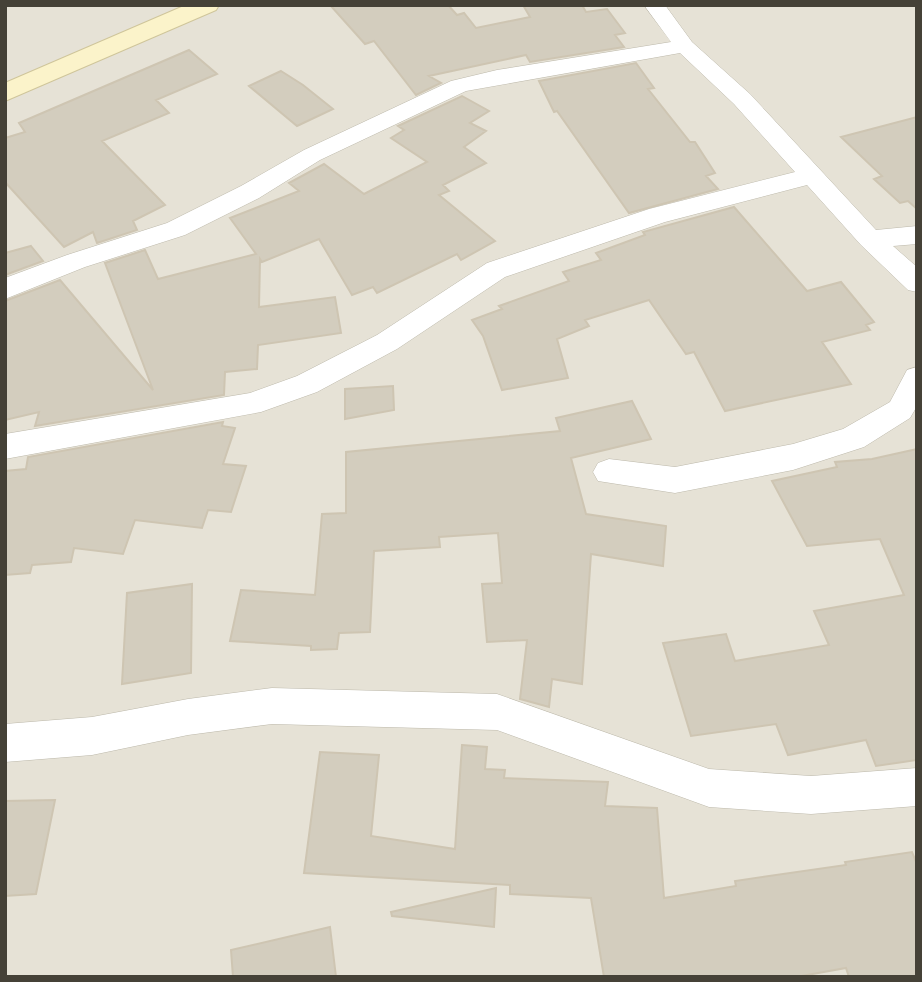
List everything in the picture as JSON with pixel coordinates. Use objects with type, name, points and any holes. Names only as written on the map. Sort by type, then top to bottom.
[{"type":"street","points":[[5,93],[207,5]]},
{"type":"street","points":[[654,5],[685,46],[742,99],[870,239],[917,283]]},
{"type":"street","points":[[5,289],[76,261],[176,229],[250,192],[312,155],[459,86],[508,75],[685,46]]},
{"type":"street","points":[[5,447],[251,404],[307,384],[387,342],[496,270],[658,215],[811,176]]},
{"type":"street","points":[[870,239],[917,235]]},
{"type":"street","points":[[609,472],[675,481],[793,457],[853,438],[900,410],[917,378]]},
{"type":"street","points":[[5,743],[92,736],[188,717],[272,706],[497,712],[709,788],[811,795],[917,787]]},
{"type":"shaded area","points":[[5,5],[917,5],[917,977],[5,977]]},
{"type":"building","points":[[330,5],[448,5],[457,15],[464,13],[476,28],[530,17],[523,5],[582,5],[586,12],[607,9],[625,33],[615,35],[624,47],[530,62],[526,55],[429,76],[441,83],[416,95],[374,41],[365,44]]},
{"type":"building","points":[[189,50],[217,74],[156,100],[169,113],[102,141],[165,205],[133,221],[137,230],[97,243],[93,232],[64,247],[5,182],[5,138],[25,132],[19,123]]},
{"type":"building","points":[[636,63],[654,88],[648,89],[690,142],[695,142],[715,173],[706,176],[718,189],[629,213],[557,111],[554,112],[539,81]]},
{"type":"building","points":[[281,71],[333,109],[297,126],[249,86]]},
{"type":"building","points":[[462,96],[489,111],[470,123],[486,131],[464,147],[486,163],[443,185],[449,191],[439,195],[495,241],[461,260],[457,254],[377,293],[373,287],[352,295],[319,239],[262,262],[260,259],[259,307],[335,297],[341,333],[258,345],[257,369],[225,372],[224,395],[35,426],[39,412],[5,420],[5,301],[60,280],[153,390],[105,263],[145,250],[158,279],[256,254],[230,218],[299,191],[289,183],[324,164],[364,194],[427,162],[391,138],[404,130],[398,126]]},
{"type":"building","points":[[917,117],[917,209],[908,201],[900,203],[874,179],[882,176],[841,137]]},
{"type":"building","points":[[734,207],[807,291],[841,282],[874,322],[866,325],[870,330],[822,342],[851,384],[725,411],[694,352],[686,354],[649,300],[585,320],[589,326],[557,339],[568,378],[502,390],[483,336],[472,320],[502,309],[499,306],[569,281],[563,272],[601,260],[596,253],[645,235],[643,232]]},
{"type":"building","points":[[31,246],[43,261],[5,275],[5,253]]},
{"type":"building","points":[[393,386],[394,410],[345,419],[345,389]]},
{"type":"building","points":[[632,401],[651,439],[571,458],[586,514],[666,526],[663,566],[591,554],[582,684],[552,679],[549,707],[520,699],[527,640],[487,642],[482,584],[502,583],[498,533],[439,537],[440,547],[374,551],[370,632],[339,633],[337,649],[311,650],[311,646],[230,641],[241,590],[315,595],[322,514],[346,513],[346,452],[560,431],[556,418]]},
{"type":"building","points":[[223,422],[222,426],[235,428],[223,464],[246,466],[231,512],[208,510],[202,528],[135,520],[123,554],[74,548],[71,562],[32,565],[30,573],[5,575],[5,471],[26,469],[28,457]]},
{"type":"building","points":[[917,449],[917,760],[876,766],[866,740],[788,755],[776,724],[691,736],[663,643],[726,634],[735,661],[829,645],[814,611],[904,595],[880,539],[807,546],[772,481],[837,467],[835,462],[872,459]]},
{"type":"building","points":[[192,584],[191,673],[122,684],[127,593]]},
{"type":"building","points":[[462,745],[487,747],[485,769],[505,770],[504,778],[608,782],[605,806],[657,808],[664,898],[736,886],[735,881],[846,865],[845,862],[912,852],[917,864],[917,977],[849,977],[846,968],[796,977],[604,977],[591,898],[510,894],[510,885],[304,873],[320,752],[379,755],[371,836],[455,849]]},
{"type":"building","points":[[55,800],[36,894],[5,896],[5,801]]},
{"type":"building","points":[[496,888],[494,927],[392,916],[391,912]]},
{"type":"building","points":[[330,927],[336,977],[233,977],[231,950]]}]
